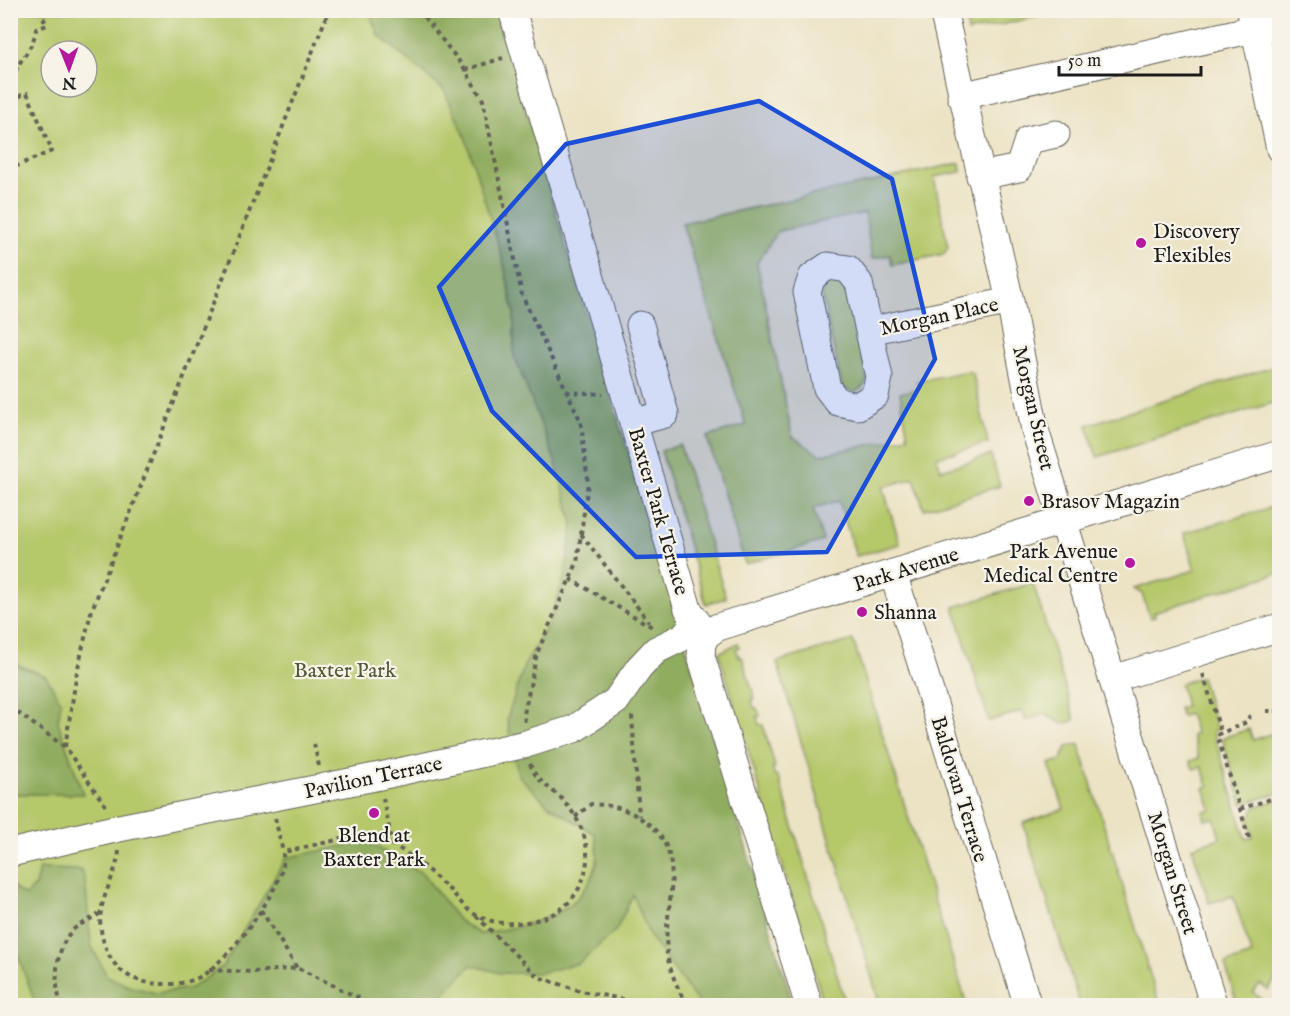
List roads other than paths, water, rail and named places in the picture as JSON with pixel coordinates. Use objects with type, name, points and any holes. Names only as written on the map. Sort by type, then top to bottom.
[{"type":"street","name":"Baxter Park Terrace","points":[[512,10],[688,609],[701,628],[701,656],[809,1005]]},
{"type":"street","name":"Morgan Street","points":[[943,10],[1010,301],[1035,430],[1214,1005]]},
{"type":"street","points":[[961,96],[1262,21],[1280,149]]},
{"type":"street","points":[[980,176],[1019,168],[1028,140],[1056,134]]},
{"type":"street","name":"Morgan Place","points":[[828,266],[848,270],[859,283],[869,331],[879,377],[875,395],[858,406],[838,402],[828,388],[811,312],[807,292],[812,277],[828,266]]},
{"type":"street","name":"Morgan Place","points":[[869,331],[1010,301]]},
{"type":"street","points":[[633,423],[665,414],[640,326]]},
{"type":"street","name":"Park Avenue","points":[[701,628],[718,627],[1280,454]]},
{"type":"street","name":"Baldovan Terrace","points":[[893,573],[1028,1005]]},
{"type":"street","points":[[1113,679],[1280,627]]},
{"type":"street","name":"Pavilion Terrace","points":[[10,853],[119,828],[380,776],[526,744],[574,729],[616,701],[639,668],[656,650],[660,635],[683,637],[701,628]]},
{"type":"place","name":"Discovery Flexibles","points":[[1141,243]]},
{"type":"place","name":"Brasov Magazin","points":[[1029,501]]},
{"type":"place","name":"Park Avenue Medical Centre","points":[[1130,563]]},
{"type":"place","name":"Shanna","points":[[862,612]]},
{"type":"place","name":"Blend at Baxter Park","points":[[374,813]]},
{"type":"park label","name":"Baxter Park","points":[[345,670]]}]
